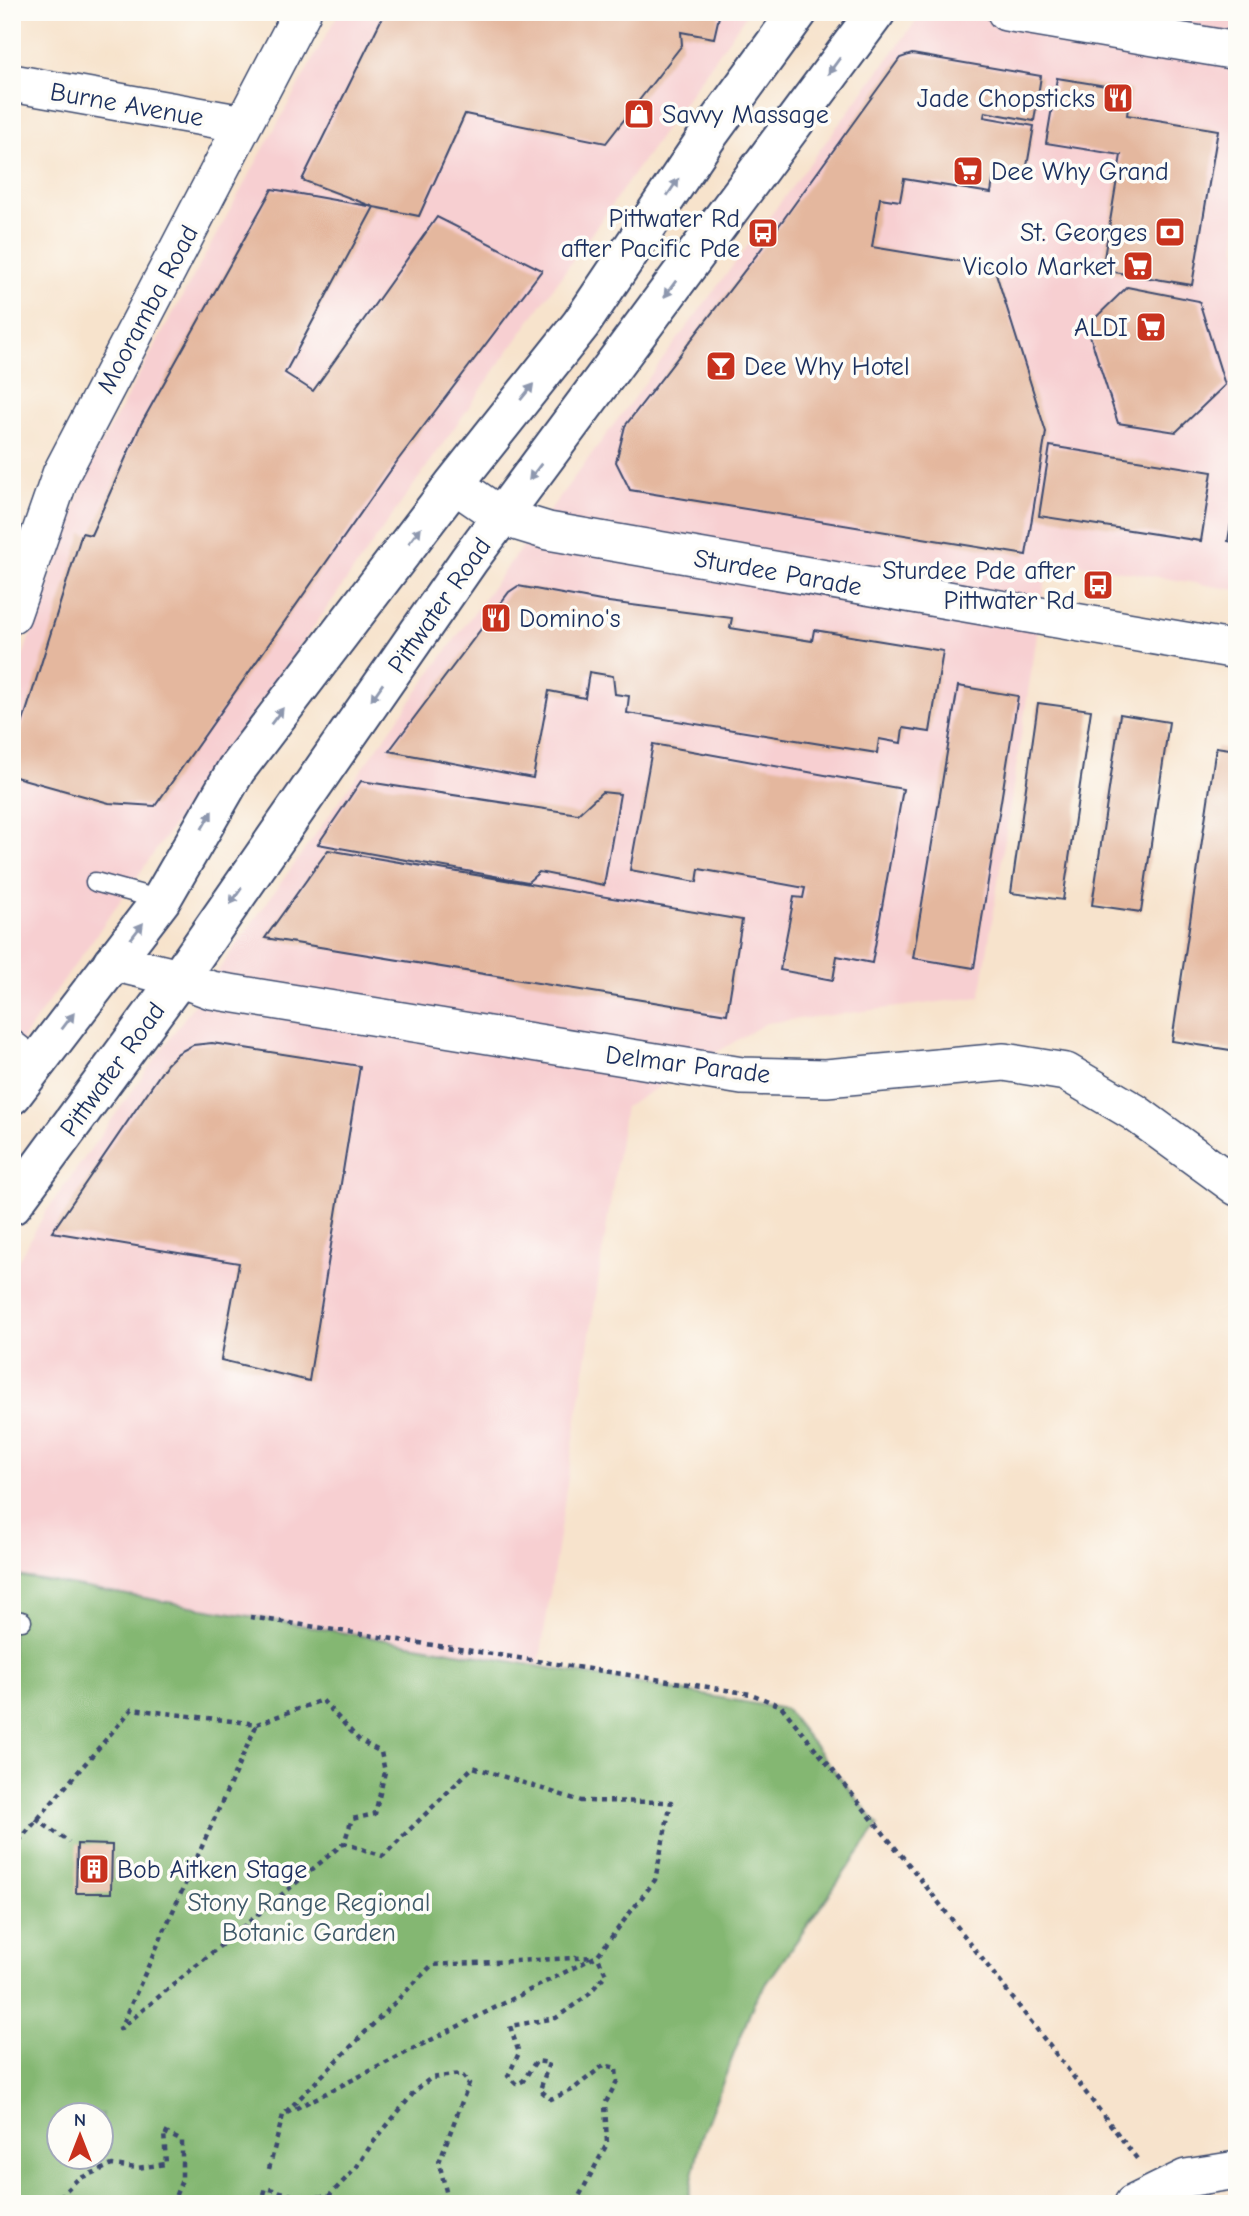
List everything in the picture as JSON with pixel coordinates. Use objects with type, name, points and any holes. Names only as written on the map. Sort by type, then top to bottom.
[{"type":"highway","points":[[12,1095],[26,1048],[112,962],[161,900],[236,770],[454,484],[582,324],[709,134],[799,12]]},
{"type":"highway","name":"Pittwater Road","points":[[12,1205],[179,978],[502,517],[876,12]]},
{"type":"street","name":"Mooramba Road","points":[[12,615],[61,474],[302,12]]},
{"type":"street","points":[[1006,12],[1237,51]]},
{"type":"street","name":"Burne Avenue","points":[[12,83],[243,124]]},
{"type":"street","name":"Sturdee Parade","points":[[454,484],[502,517],[548,531],[1237,650]]},
{"type":"street","name":"Delmar Parade","points":[[112,962],[179,978],[211,990],[742,1076],[826,1078],[1004,1062],[1066,1072],[1134,1112],[1237,1187]]},
{"type":"street","points":[[1133,2204],[1186,2178],[1237,2170]]},
{"type":"lane","points":[[94,882],[161,900]]},
{"type":"path","points":[[250,1617],[714,1688],[751,1695],[781,1706],[910,1866],[1141,2164]]},
{"type":"path","points":[[12,1849],[132,1709],[257,1724],[322,1700],[360,1741],[380,1752],[384,1772],[374,1814],[352,1819],[344,1843],[120,2029],[257,1724]]},
{"type":"path","points":[[283,2115],[597,1956],[654,1880],[671,1802],[581,1801],[473,1766],[383,1856],[344,1843]]},
{"type":"path","points":[[36,1819],[69,1842]]},
{"type":"path","points":[[269,2169],[283,2115],[432,1965],[597,1956]]},
{"type":"path","points":[[575,2204],[607,2144],[605,2104],[617,2081],[616,2068],[604,2065],[572,2090],[551,2099],[540,2090],[549,2063],[536,2061],[523,2081],[516,2084],[508,2076],[519,2053],[510,2025],[556,2018],[588,1994],[606,1974],[597,1956]]},
{"type":"path","points":[[261,2204],[266,2188],[303,2198],[329,2196],[356,2168],[371,2145],[416,2090],[431,2078],[461,2074],[468,2083],[439,2162],[449,2204]]},
{"type":"path","points":[[52,2204],[78,2179],[112,2165],[137,2168],[166,2164],[164,2132],[182,2141],[182,2180],[172,2204]]},
{"type":"shaded area","points":[[339,12],[748,12],[12,1054],[12,687],[89,466]]},
{"type":"shaded area","points":[[923,12],[1237,12],[1237,590],[1049,559],[980,997],[766,1023],[625,1107],[539,1666],[12,1575],[12,1272],[45,1213],[495,583]]},
{"type":"green space","name":"Stony Range Regional Botanic Garden","points":[[12,1575],[785,1709],[878,1825],[755,2000],[701,2138],[687,2204],[12,2204]]},
{"type":"building","points":[[385,12],[720,12],[714,38],[681,32],[682,45],[606,143],[465,114],[419,216],[374,207],[302,180]]},
{"type":"building","points":[[912,54],[1041,76],[1034,121],[985,112],[984,117],[1034,126],[1026,172],[995,167],[991,193],[904,179],[900,201],[880,198],[872,247],[994,267],[1046,432],[1026,555],[630,490],[616,462],[625,426],[775,231],[900,58]]},
{"type":"building","points":[[1057,78],[1131,90],[1127,115],[1218,130],[1192,285],[1102,270],[1121,155],[1046,143]]},
{"type":"building","points":[[272,189],[374,207],[285,373],[313,391],[437,217],[542,270],[398,460],[155,806],[109,803],[12,776],[12,757],[82,533],[91,535],[141,424]]},
{"type":"building","points":[[1127,287],[1199,301],[1225,385],[1176,432],[1118,423],[1087,326]]},
{"type":"building","points":[[1050,446],[1212,472],[1201,541],[1039,516]]},
{"type":"building","points":[[1237,500],[1237,543],[1228,541]]},
{"type":"building","points":[[518,586],[601,601],[732,618],[730,628],[812,641],[814,630],[943,651],[930,732],[903,728],[901,743],[879,739],[877,753],[627,713],[629,696],[615,694],[613,676],[589,672],[585,698],[549,691],[533,778],[389,751],[509,592]]},
{"type":"building","points":[[958,686],[1018,696],[974,968],[913,958]]},
{"type":"building","points":[[1038,703],[1091,710],[1063,900],[1011,893]]},
{"type":"building","points":[[1120,714],[1169,722],[1141,912],[1092,905]]},
{"type":"building","points":[[653,744],[903,789],[872,963],[837,956],[833,980],[780,970],[794,897],[803,898],[805,888],[699,869],[697,882],[630,870]]},
{"type":"building","points":[[1216,747],[1237,750],[1237,1051],[1172,1041]]},
{"type":"building","points":[[361,781],[578,814],[602,792],[620,794],[604,885],[539,872],[528,882],[318,844]]},
{"type":"building","points":[[328,850],[742,920],[727,1014],[265,938]]},
{"type":"building","points":[[212,1043],[360,1066],[309,1381],[221,1360],[239,1263],[52,1232],[167,1064],[178,1053],[193,1045]]},
{"type":"building","name":"Bob Aitken Stage","points":[[77,1844],[112,1845],[111,1893],[76,1893]]},
{"type":"place","name":"Jade Chopsticks","points":[[1118,98]]},
{"type":"place","name":"Savvy Massage","points":[[639,114]]},
{"type":"place","name":"Dee Why Grand","points":[[968,171]]},
{"type":"place","name":"St. Georges","points":[[1170,232]]},
{"type":"place","name":"Pittwater Rd after Pacific Pde","points":[[763,233]]},
{"type":"place","name":"Vicolo Market","points":[[1138,266]]},
{"type":"place","name":"ALDI","points":[[1151,327]]},
{"type":"place","name":"Dee Why Hotel","points":[[721,366]]},
{"type":"place","name":"Sturdee Pde after Pittwater Rd","points":[[1098,585]]},
{"type":"place","name":"Domino's","points":[[496,618]]},
{"type":"place","name":"Bob Aitken Stage","points":[[94,1869]]}]
